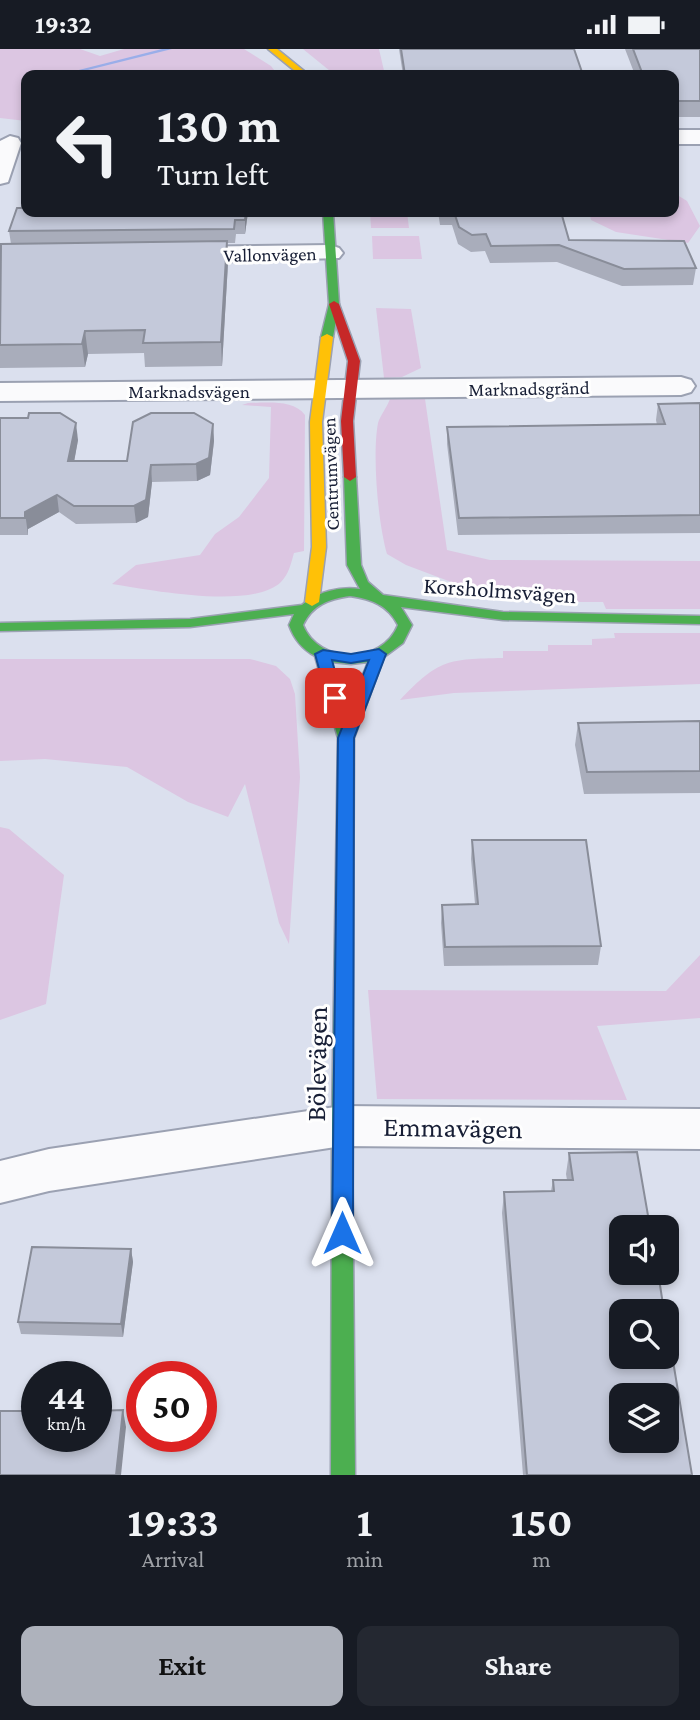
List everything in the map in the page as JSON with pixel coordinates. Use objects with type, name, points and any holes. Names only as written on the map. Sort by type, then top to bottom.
[{"type":"main road","points":[[272,49],[299,70]]},
{"type":"main road","name":"Centrumvägen","points":[[328,217],[334,304],[364,390],[347,421],[354,565],[362,584],[382,599]]},
{"type":"main road","name":"Centrumvägen","points":[[308,605],[319,547],[316,422],[322,361],[334,304]]},
{"type":"main road","points":[[0,627],[123,627],[267,616],[308,605],[323,597],[350,592],[382,599],[402,616],[405,625],[398,641],[384,651]]},
{"type":"main road","name":"Korsholmsvägen","points":[[382,599],[457,611],[611,621]]},
{"type":"main road","points":[[308,605],[296,625],[297,633],[317,651]]},
{"type":"main road","name":"Korsholmsvägen","points":[[496,631],[611,621],[700,620]]},
{"type":"main road","points":[[123,627],[228,636]]},
{"type":"main road","points":[[288,644],[351,659],[422,639]]},
{"type":"main road","name":"Bölevägen","points":[[317,651],[346,738],[342,1126],[343,1475]]},
{"type":"main road","name":"Bölevägen","points":[[346,738],[384,651]]},
{"type":"street","points":[[679,137],[700,137]]},
{"type":"street","points":[[0,177],[10,143]]},
{"type":"street","name":"Vallonvägen","points":[[146,255],[330,253]]},
{"type":"street","name":"Marknadsgränd","points":[[364,390],[681,386]]},
{"type":"street","name":"Marknadsvägen","points":[[0,392],[364,390]]},
{"type":"street","name":"Emmavägen","points":[[0,1182],[49,1170],[342,1126],[700,1129]]},
{"type":"shaded area","points":[[0,49],[80,49],[100,56],[124,49],[244,49],[274,70],[21,70],[21,120],[0,118]]},
{"type":"shaded area","points":[[303,49],[379,49],[384,70],[329,70]]},
{"type":"shaded area","points":[[679,196],[687,201],[700,226],[688,243],[616,232],[591,220],[590,217],[679,217]]},
{"type":"shaded area","points":[[370,217],[408,217],[409,228],[371,228]]},
{"type":"shaded area","points":[[372,236],[419,236],[422,259],[373,259]]},
{"type":"shaded area","points":[[376,308],[411,309],[421,368],[402,377],[384,378]]},
{"type":"shaded area","points":[[390,399],[425,399],[447,550],[490,560],[700,561],[700,609],[606,609],[603,602],[564,602],[562,595],[513,596],[512,590],[475,591],[406,565],[387,554],[379,507],[376,437],[378,423]]},
{"type":"shaded area","points":[[286,404],[294,406],[305,415],[304,551],[294,553],[284,579],[267,590],[225,597],[112,584],[136,565],[200,555],[215,534],[239,517],[269,478],[271,407],[242,405]]},
{"type":"shaded area","points":[[614,633],[700,633],[700,684],[454,693],[400,700],[425,676],[446,664],[469,659],[503,658],[503,651],[548,651],[548,645],[592,645],[592,639],[615,638]]},
{"type":"shaded area","points":[[0,659],[250,659],[276,666],[290,679],[295,694],[300,777],[289,944],[279,923],[245,784],[228,817],[188,802],[127,767],[45,759],[0,761]]},
{"type":"shaded area","points":[[0,827],[9,829],[64,875],[46,1004],[0,1020]]},
{"type":"shaded area","points":[[700,955],[700,1018],[597,1026],[627,1100],[377,1099],[368,990],[666,991]]},
{"type":"building","points":[[401,49],[574,49],[581,70],[404,70]]},
{"type":"building","points":[[633,49],[700,49],[700,101],[679,101],[679,70],[641,70]]},
{"type":"building","points":[[17,208],[21,208],[21,217],[245,217],[245,220],[235,220],[234,229],[9,231]]},
{"type":"building","points":[[456,217],[562,217],[569,240],[684,241],[696,268],[624,269],[559,245],[491,246],[486,234],[472,235],[459,227]]},
{"type":"building","points":[[227,241],[221,342],[143,343],[145,330],[85,331],[82,344],[0,345],[1,244]]},
{"type":"building","points":[[700,403],[700,515],[459,518],[447,427],[665,424],[658,404]]},
{"type":"building","points":[[29,413],[60,413],[76,423],[68,461],[127,461],[133,422],[151,413],[194,413],[213,424],[209,458],[196,464],[151,465],[146,500],[134,506],[74,506],[57,495],[25,512],[25,518],[0,518],[0,418],[28,418]]},
{"type":"building","points":[[700,721],[700,771],[587,772],[578,723]]},
{"type":"building","points":[[472,840],[586,840],[601,946],[445,947],[442,905],[478,904]]},
{"type":"building","points":[[637,1152],[648,1215],[609,1215],[609,1285],[660,1285],[662,1299],[609,1299],[609,1369],[674,1369],[677,1383],[609,1383],[609,1453],[679,1453],[679,1397],[692,1475],[527,1475],[504,1192],[554,1191],[553,1180],[573,1180],[569,1153]]},
{"type":"building","points":[[32,1247],[131,1249],[121,1324],[18,1322]]},
{"type":"building","points":[[112,1410],[123,1410],[116,1475],[0,1475],[0,1411],[21,1411],[21,1452],[112,1452]]},
{"type":"waterway","points":[[83,70],[169,49]]},
{"type":"traffic: fast","points":[[327,337],[334,304],[328,217]]},
{"type":"traffic: fast","points":[[350,477],[354,565],[362,584],[377,597]]},
{"type":"traffic: fast","points":[[350,592],[383,600],[401,617],[405,625],[399,638],[389,649],[364,658],[337,658],[323,655],[303,640],[296,625],[305,610],[317,600],[350,592]]},
{"type":"traffic: fast","points":[[387,601],[503,616],[700,620]]},
{"type":"traffic: fast","points":[[0,627],[190,623],[303,609]]},
{"type":"traffic: fast","points":[[322,654],[346,738],[342,1126],[343,1475]]},
{"type":"traffic: fast","points":[[346,738],[378,654]]},
{"type":"traffic: slow","points":[[272,49],[299,70]]},
{"type":"traffic: slow","points":[[312,602],[319,547],[316,422],[327,337]]},
{"type":"traffic: jam","points":[[334,304],[354,361],[347,421],[350,477]]},
{"type":"route","points":[[335,698],[323,654],[351,659],[379,654],[346,738],[342,1233]]}]
